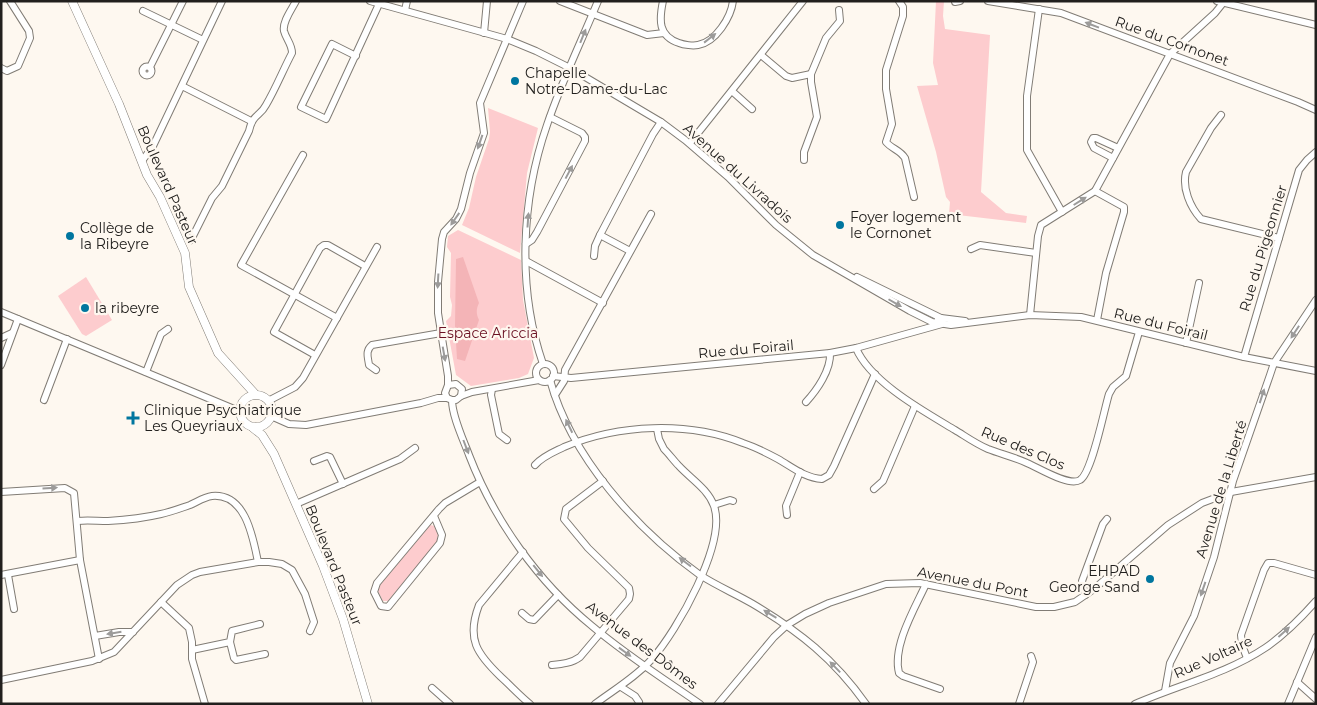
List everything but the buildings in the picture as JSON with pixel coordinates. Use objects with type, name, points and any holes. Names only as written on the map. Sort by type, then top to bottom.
[{"type":"main road","name":"Boulevard Pasteur","points":[[72,1],[120,104],[142,161],[185,254],[188,287],[218,353],[256,395]]},
{"type":"main road","name":"Boulevard Pasteur","points":[[239,376],[245,399]]},
{"type":"main road","points":[[256,395],[268,401],[272,411],[265,425],[254,428],[242,420],[239,411],[245,399],[256,395]]},
{"type":"main road","name":"Boulevard Pasteur","points":[[265,425],[274,454],[344,619],[368,704]]},
{"type":"main road","name":"Boulevard Pasteur","points":[[254,428],[262,435],[274,454]]},
{"type":"main road","name":"Boulevard Pasteur","points":[[363,704],[364,689]]},
{"type":"street","points":[[1,68],[7,71],[18,66],[30,38],[29,31],[10,1]]},
{"type":"street","points":[[150,67],[183,1]]},
{"type":"street","points":[[142,161],[152,146],[222,1]]},
{"type":"street","points":[[191,240],[212,198],[222,186],[249,131],[251,121],[255,115],[265,108],[292,53],[284,26],[296,1]]},
{"type":"street","name":"Avenue du Livradois","points":[[370,1],[507,39],[570,68],[661,122],[690,144],[790,238],[813,255],[932,322]]},
{"type":"street","points":[[405,10],[407,1]]},
{"type":"street","points":[[484,32],[487,1]]},
{"type":"street","points":[[450,399],[447,388],[438,297],[442,239],[444,232],[456,219],[461,209],[470,173],[484,133],[480,103],[523,1]]},
{"type":"street","points":[[560,1],[647,35],[664,33]]},
{"type":"street","points":[[543,364],[530,316],[526,261],[533,176],[550,117],[598,1]]},
{"type":"street","points":[[664,1],[661,22],[664,33],[670,39],[681,44],[699,45],[707,41],[722,28],[730,15],[733,1]]},
{"type":"street","points":[[690,144],[803,1]]},
{"type":"street","points":[[899,1],[903,7],[903,16],[885,75],[892,124],[886,142],[902,153],[905,158],[914,197]]},
{"type":"street","name":"Rue du Cornonet","points":[[988,1],[1061,13],[1271,91],[1316,110]]},
{"type":"street","points":[[1030,315],[1039,230],[1042,225],[1095,192],[1170,54],[1215,13],[1220,2],[1316,25]]},
{"type":"street","points":[[356,56],[332,44],[301,107],[326,119],[356,56],[379,4]]},
{"type":"street","points":[[1039,8],[1027,96],[1027,150],[1062,212]]},
{"type":"street","points":[[804,160],[804,152],[817,117],[811,74],[826,38],[840,22],[838,10]]},
{"type":"street","points":[[143,12],[203,40]]},
{"type":"street","points":[[761,56],[786,76],[792,78],[811,74]]},
{"type":"street","points":[[182,86],[251,121]]},
{"type":"street","points":[[733,92],[752,109]]},
{"type":"street","points":[[1221,115],[1210,128],[1186,172],[1184,180],[1187,194],[1201,219],[1279,238]]},
{"type":"street","points":[[526,244],[532,240],[537,232],[585,142],[585,137],[582,134],[550,117]]},
{"type":"street","points":[[594,256],[595,246],[600,235],[661,122]]},
{"type":"street","points":[[1113,158],[1094,148],[1091,142],[1096,138],[1118,148]]},
{"type":"street","name":"Rue du Pigeonnier","points":[[1244,357],[1299,170],[1316,152]]},
{"type":"street","points":[[303,155],[241,265],[336,318]]},
{"type":"street","points":[[1095,192],[1110,198],[1124,207],[1106,273],[1097,320]]},
{"type":"street","points":[[555,395],[565,377],[565,370],[651,214]]},
{"type":"street","points":[[600,235],[630,251]]},
{"type":"street","points":[[316,355],[274,332],[320,248],[328,244],[366,266]]},
{"type":"street","points":[[971,249],[980,245],[1036,253]]},
{"type":"street","points":[[268,401],[299,383],[377,247]]},
{"type":"street","points":[[526,261],[603,303]]},
{"type":"street","name":"Avenue du Livradois","points":[[838,270],[870,282],[942,321]]},
{"type":"street","points":[[1186,343],[1199,283]]},
{"type":"street","name":"Avenue de la Liberté","points":[[1165,691],[1170,663],[1194,616],[1214,557],[1231,492],[1274,363],[1316,300]]},
{"type":"street","points":[[1,312],[239,411]]},
{"type":"street","name":"Rue du Foirail","points":[[552,375],[571,378],[830,353],[926,330],[942,321],[970,322],[1030,315],[1064,315],[1097,320],[1244,357],[1316,371]]},
{"type":"street","points":[[1,365],[18,319]]},
{"type":"street","points":[[926,330],[932,322],[942,321]]},
{"type":"street","points":[[146,372],[162,334],[168,330]]},
{"type":"street","points":[[1,338],[12,332]]},
{"type":"street","name":"Rue des Clos","points":[[856,348],[859,356],[875,374],[915,406],[986,448],[1070,482],[1079,481],[1085,476],[1109,394],[1113,387],[1126,376],[1139,332]]},
{"type":"street","points":[[376,370],[369,365],[367,355],[367,351],[372,345],[441,333]]},
{"type":"street","points":[[44,400],[67,339]]},
{"type":"street","points":[[806,402],[813,395],[828,368],[831,360],[830,353]]},
{"type":"street","points":[[526,383],[536,373],[538,367],[543,364]]},
{"type":"street","points":[[543,364],[548,365],[552,375],[555,395],[577,442],[621,504],[653,536],[701,575],[787,625],[810,642],[834,665],[866,704]]},
{"type":"street","points":[[536,373],[539,380]]},
{"type":"street","points":[[535,464],[540,459],[577,442],[614,432],[682,429],[714,434],[745,444],[777,458],[800,472],[822,479],[829,475],[875,374]]},
{"type":"street","points":[[271,416],[290,424],[306,425],[438,398],[459,399],[461,396],[472,392],[539,380],[545,382],[552,375]]},
{"type":"street","points":[[438,398],[453,383],[472,392]]},
{"type":"street","points":[[460,387],[462,391],[461,396]]},
{"type":"street","points":[[492,389],[491,395],[499,434],[506,440]]},
{"type":"street","name":"Avenue des Dômes","points":[[450,399],[480,482],[523,552],[558,595],[600,633],[700,704]]},
{"type":"street","points":[[874,489],[883,481],[915,406]]},
{"type":"street","points":[[595,704],[621,687],[652,659],[681,619],[701,575],[716,530],[714,505],[701,487],[664,448],[659,439],[657,429]]},
{"type":"street","points":[[296,504],[400,459],[415,448]]},
{"type":"street","points":[[314,461],[327,456],[330,457],[343,484]]},
{"type":"street","points":[[788,514],[786,506],[800,472]]},
{"type":"street","name":"Avenue du Pont","points":[[718,704],[774,637],[787,625],[829,603],[886,584],[914,582],[1036,608],[1068,604],[1075,602],[1094,589],[1168,525],[1202,503],[1231,492],[1316,477]]},
{"type":"street","points":[[552,665],[576,660],[629,599],[629,588],[588,548],[564,519],[566,509],[603,481]]},
{"type":"street","points":[[434,516],[442,535],[440,544],[388,607],[381,606],[374,592],[377,583],[445,503],[480,482]]},
{"type":"street","points":[[1,492],[65,488],[70,489],[75,497],[80,560],[99,659]]},
{"type":"street","points":[[77,521],[107,521],[145,517],[189,505],[210,496],[224,498],[238,508],[247,520],[252,530],[258,562]]},
{"type":"street","points":[[714,505],[730,500],[733,501]]},
{"type":"street","points":[[1085,595],[1082,581],[1103,524],[1107,519]]},
{"type":"street","points":[[523,552],[479,606],[472,633],[475,645],[486,662],[530,704]]},
{"type":"street","points":[[14,609],[4,575],[80,560]]},
{"type":"street","points":[[1,680],[99,659],[114,652],[177,585],[192,575],[258,562],[282,564],[292,570],[304,594],[314,622],[310,631]]},
{"type":"street","points":[[1247,658],[1242,645],[1241,634],[1268,563],[1316,575]]},
{"type":"street","points":[[926,584],[901,640],[898,668],[899,673],[903,676],[940,689]]},
{"type":"street","points":[[522,613],[529,619],[534,620],[558,595]]},
{"type":"street","name":"Rue Voltaire","points":[[1135,704],[1165,691],[1196,681],[1265,648],[1281,636],[1316,601]]},
{"type":"street","points":[[161,602],[189,628],[195,671],[205,704]]},
{"type":"street","points":[[260,624],[232,631],[230,642],[236,660],[265,654]]},
{"type":"street","points":[[95,636],[133,632]]},
{"type":"street","points":[[1288,704],[1316,637]]},
{"type":"street","points":[[192,650],[230,642]]},
{"type":"street","points":[[1020,704],[1033,662],[1031,656]]},
{"type":"street","points":[[1297,682],[1316,699]]},
{"type":"street","points":[[621,687],[635,696],[639,702]]},
{"type":"street","points":[[432,688],[450,704]]},
{"type":"green space","points":[[936,1],[944,1],[943,16],[945,29],[990,35],[981,192],[1006,213],[1027,216],[1026,223],[949,214],[950,202],[946,197],[936,152],[917,86],[938,85],[933,63]]},
{"type":"green space","points":[[488,108],[538,128],[527,173],[520,253],[462,225],[469,208],[476,177],[489,139]]},
{"type":"green space","name":"Espace Ariccia","points":[[458,230],[521,260],[523,300],[534,358],[528,374],[519,378],[471,386],[456,375],[446,321],[451,316],[452,305],[450,297],[451,253],[447,247],[448,236]]},
{"type":"green space","name":"la ribeyre","points":[[86,277],[112,320],[86,336],[82,334],[58,296]]},
{"type":"green space","points":[[430,525],[435,526],[438,535],[437,542],[388,601],[383,601],[378,591],[380,585]]},
{"type":"shaded area","points":[[463,257],[479,303],[477,316],[479,320],[465,361],[457,359],[455,326],[456,259]]},
{"type":"place","name":"Chapelle Notre-Dame-du-Lac","points":[[515,81]]},
{"type":"place","name":"Foyer logement le Cornonet","points":[[840,225]]},
{"type":"place","name":"Collège de la Ribeyre","points":[[70,236]]},
{"type":"place","name":"la ribeyre","points":[[85,308]]},
{"type":"place","name":"Clinique Psychiatrique Les Queyriaux","points":[[133,418]]},
{"type":"place","name":"EHPAD George Sand","points":[[1150,579]]}]
